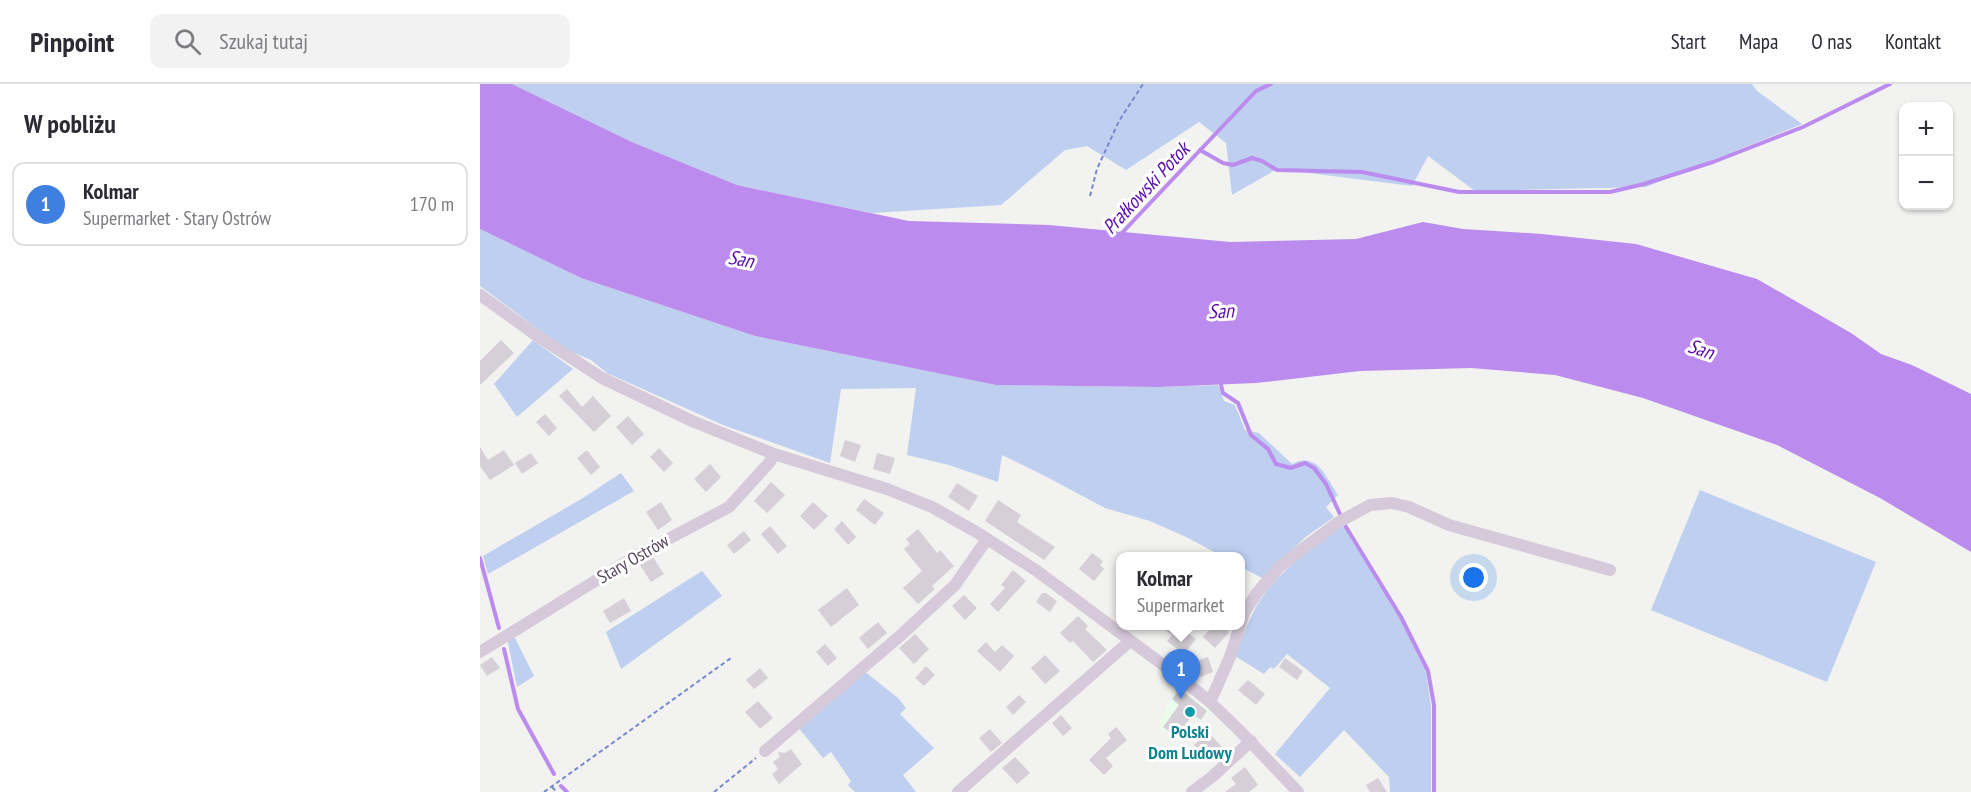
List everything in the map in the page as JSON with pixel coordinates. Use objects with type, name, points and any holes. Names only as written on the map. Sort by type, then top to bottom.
[{"type":"street","points":[[480,295],[602,378],[692,422],[774,454],[886,489],[932,507],[1037,571],[1116,630]]},
{"type":"street","name":"Stary Ostrów","points":[[480,652],[634,557],[729,507],[769,463],[774,454]]},
{"type":"street","points":[[1245,611],[1257,593],[1280,567],[1348,515],[1370,505],[1392,503],[1409,507],[1449,525],[1610,570]]},
{"type":"street","points":[[765,751],[900,636],[955,585],[987,539]]},
{"type":"street","points":[[1117,630],[1210,702],[1251,741],[1298,792]]},
{"type":"street","points":[[1210,702],[1239,630]]},
{"type":"street","points":[[958,792],[1130,640]]},
{"type":"street","points":[[1192,792],[1251,741]]},
{"type":"path","points":[[1090,196],[1097,169],[1119,121],[1143,84]]},
{"type":"path","points":[[544,792],[730,658]]},
{"type":"path","points":[[714,792],[765,751]]},
{"type":"path","points":[[552,787],[557,792]]},
{"type":"shaded area","points":[[512,84],[1752,84],[1757,91],[1802,124],[1646,187],[1475,191],[1428,156],[1412,186],[1277,169],[1232,195],[1226,143],[1199,122],[1126,170],[1087,146],[1065,150],[1001,205],[872,213],[737,185],[632,142]]},
{"type":"shaded area","points":[[480,229],[581,278],[755,336],[996,385],[1159,387],[1218,385],[1224,401],[1235,405],[1245,430],[1259,433],[1292,464],[1308,461],[1320,468],[1338,495],[1326,507],[1334,517],[1307,536],[1262,578],[1245,569],[1245,552],[1214,552],[1150,521],[1105,508],[1002,455],[998,482],[949,465],[907,455],[916,388],[841,389],[830,463],[723,425],[607,373],[591,360],[565,349],[480,286]]},
{"type":"shaded area","points":[[533,340],[573,369],[517,417],[494,384]]},
{"type":"shaded area","points":[[621,473],[634,491],[488,574],[483,556],[583,498]]},
{"type":"shaded area","points":[[1700,490],[1876,562],[1827,682],[1651,610]]},
{"type":"shaded area","points":[[1342,524],[1399,617],[1426,672],[1431,706],[1431,792],[1390,792],[1389,777],[1344,730],[1300,777],[1275,754],[1330,688],[1287,654],[1274,669],[1270,667],[1264,674],[1235,656],[1251,617],[1268,589],[1303,554]]},
{"type":"shaded area","points":[[702,571],[722,596],[621,669],[606,632]]},
{"type":"shaded area","points":[[513,634],[534,676],[517,687],[507,638]]},
{"type":"shaded area","points":[[864,671],[898,698],[906,708],[900,714],[934,748],[903,775],[916,792],[855,792],[848,785],[851,781],[831,752],[823,758],[798,727]]},
{"type":"shaded area","name":"Polski Dom Ludowy","points":[[1179,688],[1210,710],[1201,722],[1193,717],[1176,739],[1159,727],[1167,705]]},
{"type":"water","name":"San","points":[[480,84],[512,84],[632,142],[737,185],[909,221],[1049,225],[1230,242],[1356,239],[1423,222],[1463,229],[1542,234],[1636,244],[1757,279],[1851,333],[1881,354],[1912,365],[1971,394],[1971,552],[1880,498],[1777,445],[1643,398],[1555,375],[1471,368],[1360,371],[1256,383],[1159,387],[996,385],[755,336],[581,278],[480,229]]},
{"type":"building","points":[[501,340],[514,353],[480,385],[480,361]]},
{"type":"building","points":[[567,389],[582,407],[593,396],[611,416],[594,432],[559,396]]},
{"type":"building","points":[[545,414],[557,428],[549,436],[536,422]]},
{"type":"building","points":[[628,416],[644,434],[632,445],[616,427]]},
{"type":"building","points":[[845,440],[861,445],[855,462],[840,456]]},
{"type":"building","points":[[480,447],[488,460],[504,450],[514,465],[490,480],[480,466]]},
{"type":"building","points":[[659,448],[673,463],[664,472],[650,457]]},
{"type":"building","points":[[587,450],[600,467],[591,475],[577,458]]},
{"type":"building","points":[[531,453],[538,463],[522,474],[515,463]]},
{"type":"building","points":[[877,453],[895,458],[890,474],[873,469]]},
{"type":"building","points":[[710,464],[721,477],[706,492],[694,479]]},
{"type":"building","points":[[771,482],[785,495],[767,513],[754,501]]},
{"type":"building","points":[[957,483],[978,496],[969,511],[948,497]]},
{"type":"building","points":[[864,499],[884,513],[875,525],[856,510]]},
{"type":"building","points":[[998,500],[1021,515],[1017,522],[1055,547],[1044,560],[985,521]]},
{"type":"building","points":[[661,502],[672,520],[658,530],[646,512]]},
{"type":"building","points":[[813,502],[828,516],[814,530],[800,516]]},
{"type":"building","points":[[842,521],[856,537],[848,545],[834,529]]},
{"type":"building","points":[[770,526],[787,546],[778,554],[761,534]]},
{"type":"building","points":[[918,529],[937,553],[940,550],[954,566],[932,586],[935,589],[918,604],[903,588],[922,571],[904,549],[910,544],[906,539]]},
{"type":"building","points":[[744,531],[751,540],[734,554],[727,545]]},
{"type":"building","points":[[1092,553],[1103,561],[1100,565],[1104,569],[1094,581],[1079,569]]},
{"type":"building","points":[[653,557],[664,574],[651,582],[640,565]]},
{"type":"building","points":[[1013,570],[1026,581],[998,612],[990,604],[1005,588],[1001,585]]},
{"type":"building","points":[[847,588],[859,605],[831,627],[818,610]]},
{"type":"building","points":[[1042,593],[1046,593],[1057,601],[1050,612],[1036,602]]},
{"type":"building","points":[[964,595],[977,608],[965,620],[952,606]]},
{"type":"building","points":[[624,598],[631,611],[610,623],[603,611]]},
{"type":"building","points":[[1078,616],[1088,626],[1085,629],[1107,650],[1093,662],[1073,641],[1070,643],[1060,633]]},
{"type":"building","points":[[878,622],[887,633],[868,649],[859,638]]},
{"type":"building","points":[[1165,630],[1184,630],[1196,639],[1184,654],[1167,641],[1172,635]]},
{"type":"building","points":[[1209,630],[1229,632],[1215,648],[1203,637]]},
{"type":"building","points":[[915,634],[929,649],[914,664],[899,648]]},
{"type":"building","points":[[986,642],[995,652],[1002,645],[1014,656],[1000,672],[977,651]]},
{"type":"building","points":[[825,644],[837,658],[828,666],[816,652]]},
{"type":"building","points":[[1045,655],[1060,671],[1045,684],[1031,668]]},
{"type":"building","points":[[492,657],[500,668],[487,676],[480,665]]},
{"type":"building","points":[[1208,657],[1213,672],[1200,677],[1196,661]]},
{"type":"building","points":[[1285,658],[1303,671],[1297,680],[1279,667]]},
{"type":"building","points":[[926,666],[935,675],[924,686],[915,678]]},
{"type":"building","points":[[760,668],[768,678],[754,689],[746,680]]},
{"type":"building","points":[[1248,680],[1265,694],[1256,705],[1238,690]]},
{"type":"building","name":"Polski Dom Ludowy","points":[[1180,689],[1207,711],[1201,720],[1193,714],[1178,735],[1174,735],[1163,727],[1179,705],[1172,699]]},
{"type":"building","points":[[1019,695],[1026,702],[1013,715],[1006,707]]},
{"type":"building","points":[[758,701],[773,718],[760,729],[745,712]]},
{"type":"building","points":[[1061,715],[1072,728],[1063,736],[1052,723]]},
{"type":"building","points":[[1116,727],[1127,740],[1106,758],[1113,766],[1104,775],[1089,760],[1111,738],[1108,734]]},
{"type":"building","points":[[990,729],[1002,743],[991,752],[979,738]]},
{"type":"building","points":[[1208,732],[1222,747],[1209,760],[1194,745]]},
{"type":"building","points":[[791,749],[802,764],[779,784],[772,774],[778,769],[773,762],[780,757],[778,752],[785,753]]},
{"type":"building","points":[[1015,757],[1030,773],[1017,784],[1002,768]]},
{"type":"building","points":[[1245,767],[1258,785],[1249,792],[1225,792],[1236,784],[1231,778]]},
{"type":"building","points":[[1378,778],[1387,792],[1370,792],[1366,785]]},
{"type":"waterway","name":"Prałkowski Potok","points":[[1120,235],[1256,91],[1271,84]]},
{"type":"waterway","points":[[1200,150],[1223,163],[1233,165],[1252,158],[1277,170],[1362,172],[1459,192],[1610,192],[1644,184],[1713,162],[1803,127],[1890,84]]},
{"type":"waterway","points":[[1222,381],[1223,393],[1238,403],[1251,435],[1268,449],[1276,464],[1291,468],[1305,463],[1314,468],[1326,484],[1346,527],[1401,617],[1428,671],[1434,705],[1434,792]]},
{"type":"waterway","points":[[480,558],[499,628]]},
{"type":"waterway","points":[[504,649],[518,709],[554,774]]},
{"type":"waterway","points":[[561,786],[567,792]]},
{"type":"place","name":"Kolmar","points":[[1181,699]]},
{"type":"place","name":"Polski Dom Ludowy","points":[[1190,712]]}]
